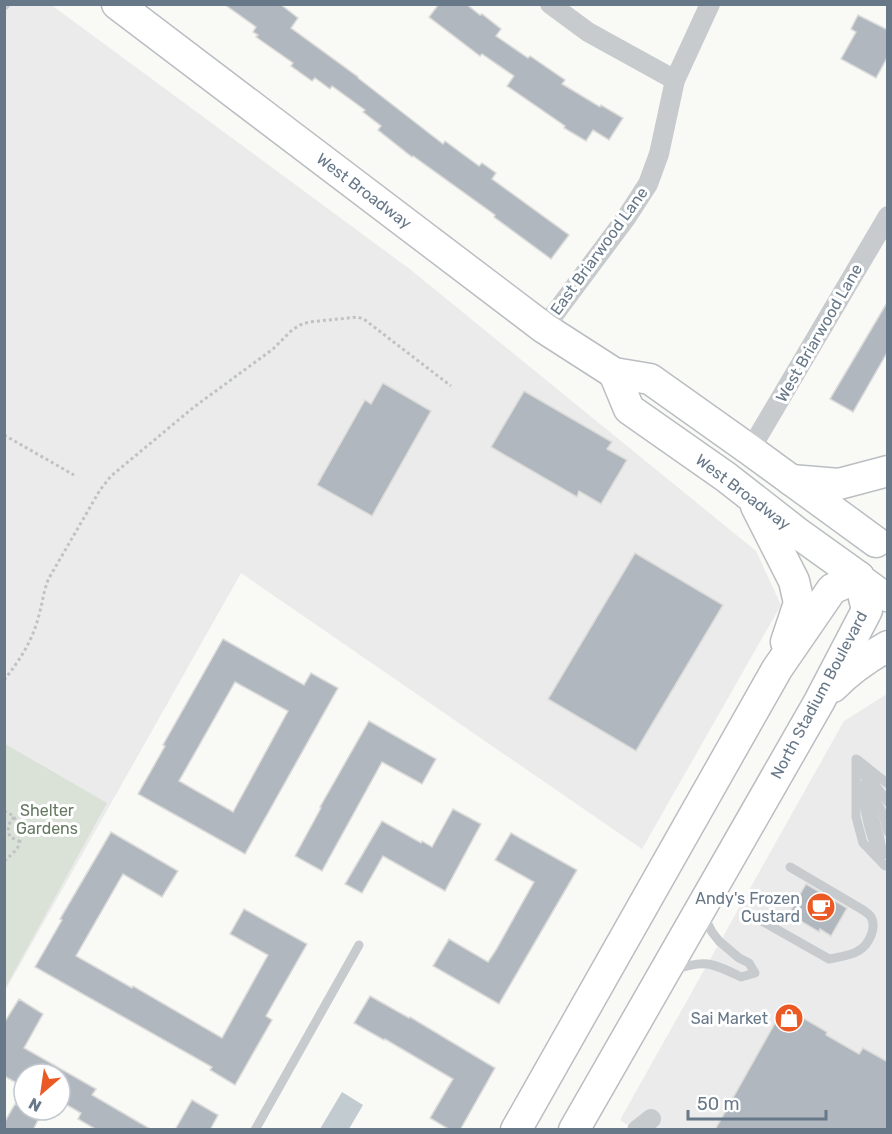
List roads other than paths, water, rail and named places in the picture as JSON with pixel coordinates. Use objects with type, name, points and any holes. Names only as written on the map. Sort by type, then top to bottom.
[{"type":"main road","name":"West Broadway","points":[[117,4],[544,328],[614,373],[650,379],[791,480],[884,538]]},
{"type":"main road","name":"West Broadway","points":[[614,373],[629,409],[726,477],[799,534],[888,597]]},
{"type":"main road","points":[[791,480],[839,484],[888,471]]},
{"type":"main road","points":[[750,496],[794,581],[798,603],[777,669]]},
{"type":"main road","points":[[516,1130],[777,669],[832,590],[859,577],[884,538]]},
{"type":"main road","name":"North Stadium Boulevard","points":[[574,1130],[819,702],[867,610],[859,577]]},
{"type":"main road","points":[[819,702],[846,674],[888,646]]},
{"type":"street","points":[[550,4],[588,32],[675,80]]},
{"type":"street","name":"East Briarwood Lane","points":[[544,328],[626,218],[648,184],[659,154],[675,80],[710,4]]},
{"type":"street","name":"West Briarwood Lane","points":[[750,450],[888,216]]},
{"type":"lane","points":[[856,759],[888,784]]},
{"type":"lane","points":[[856,759],[888,802]]},
{"type":"lane","points":[[856,759],[882,812],[888,832]]},
{"type":"lane","points":[[856,759],[872,841],[887,862]]},
{"type":"lane","points":[[887,862],[888,850]]},
{"type":"lane","points":[[760,920],[829,959],[859,951],[868,943],[873,928],[870,915],[790,867]]},
{"type":"lane","points":[[664,973],[691,964],[706,963],[717,965],[741,977],[755,973],[749,963],[738,958],[718,940],[701,909]]},
{"type":"lane","points":[[255,1130],[359,945]]},
{"type":"place","name":"Andy's Frozen Custard","points":[[821,907]]},
{"type":"place","name":"Sai Market","points":[[789,1018]]},
{"type":"park label","name":"Shelter Gardens","points":[[47,819]]}]
